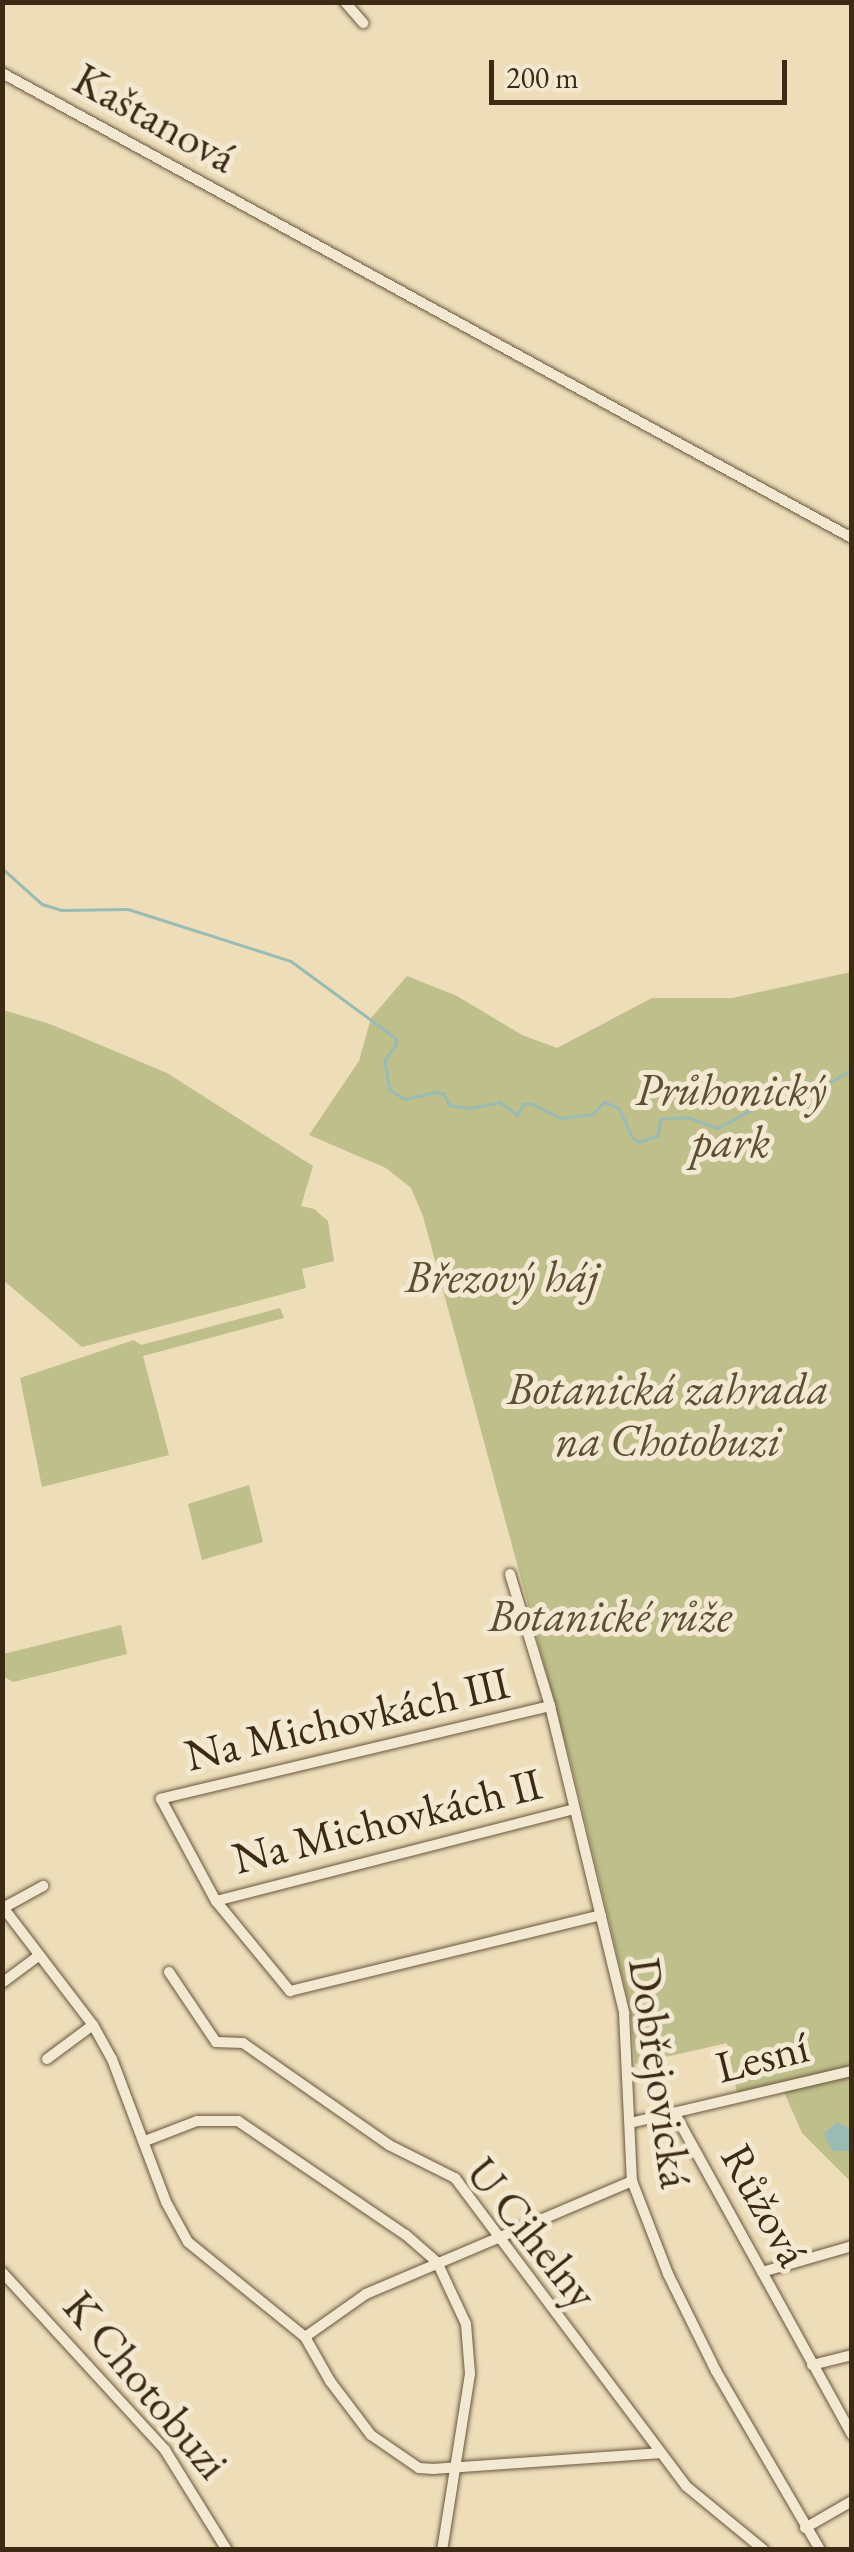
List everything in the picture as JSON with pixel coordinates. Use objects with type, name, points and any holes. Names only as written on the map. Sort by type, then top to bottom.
[{"type":"street","points":[[345,2],[362,23]]},
{"type":"street","name":"Kaštanová","points":[[2,73],[852,538]]},
{"type":"street","name":"Dobřejovická","points":[[510,1574],[550,1706],[624,2013],[632,2181],[668,2274],[708,2355],[820,2550]]},
{"type":"street","name":"Na Michovkách Ⅲ","points":[[216,1901],[161,1799],[550,1706]]},
{"type":"street","name":"Na Michovkách Ⅱ","points":[[216,1901],[574,1810]]},
{"type":"street","points":[[43,1886],[3,1907],[37,1957],[93,2025],[112,2058],[166,2202],[188,2242],[305,2337],[330,2380],[371,2435],[418,2468],[660,2453]]},
{"type":"street","points":[[216,1901],[290,1991],[601,1915]]},
{"type":"street","points":[[2,1983],[37,1957]]},
{"type":"street","name":"U Cihelny","points":[[169,1972],[216,2042],[243,2043],[389,2145],[455,2178],[660,2453],[697,2496],[764,2550]]},
{"type":"street","points":[[47,2059],[93,2025]]},
{"type":"street","name":"Lesní","points":[[630,2123],[852,2071]]},
{"type":"street","name":"Růžová","points":[[675,2114],[852,2435]]},
{"type":"street","points":[[145,2141],[197,2121],[238,2121],[374,2212],[437,2262],[458,2300],[469,2346],[467,2396],[452,2468],[442,2550]]},
{"type":"street","points":[[305,2337],[366,2294],[632,2181]]},
{"type":"street","points":[[762,2272],[852,2246]]},
{"type":"street","name":"K Chotobuzi","points":[[2,2272],[166,2450],[227,2550]]},
{"type":"street","points":[[812,2365],[852,2355]]},
{"type":"street","points":[[806,2528],[852,2501]]},
{"type":"green space","name":"Botanická zahrada na Chotobuzi","points":[[851,972],[852,2129],[833,2151],[851,2151],[851,2182],[802,2133],[780,2083],[737,2093],[727,2043],[635,2064],[630,2008],[577,1786],[423,1216],[411,1188],[386,1168],[309,1135],[359,1061],[371,1018],[407,976],[457,996],[522,1035],[557,1048],[652,998],[732,998]]},
{"type":"green space","points":[[3,1010],[50,1024],[167,1073],[313,1166],[301,1206],[314,1209],[328,1221],[334,1261],[302,1269],[306,1288],[82,1347],[3,1280]]},
{"type":"green space","points":[[280,1308],[284,1318],[143,1356],[169,1455],[42,1487],[20,1378],[134,1340],[141,1345]]},
{"type":"green space","points":[[249,1485],[263,1542],[202,1560],[188,1504]]},
{"type":"green space","points":[[121,1625],[127,1654],[13,1682],[3,1676],[3,1654]]},
{"type":"water","points":[[837,2122],[851,2129],[851,2151],[833,2151],[828,2143],[824,2133]]},
{"type":"waterway","points":[[2,868],[42,904],[62,910],[128,909],[291,961],[396,1038],[396,1045],[385,1061],[390,1090],[405,1099],[436,1092],[444,1094],[450,1105],[470,1108],[500,1102],[517,1115],[523,1104],[531,1103],[561,1118],[592,1114],[604,1102],[618,1107],[633,1138],[639,1142],[658,1135],[660,1119],[687,1117],[718,1128],[805,1081],[824,1086],[852,1069]]},
{"type":"park label","name":"Průhonický park","points":[[731,1116]]},
{"type":"park label","name":"Březový háj","points":[[502,1277]]},
{"type":"park label","name":"Botanické růže","points":[[610,1616]]}]
